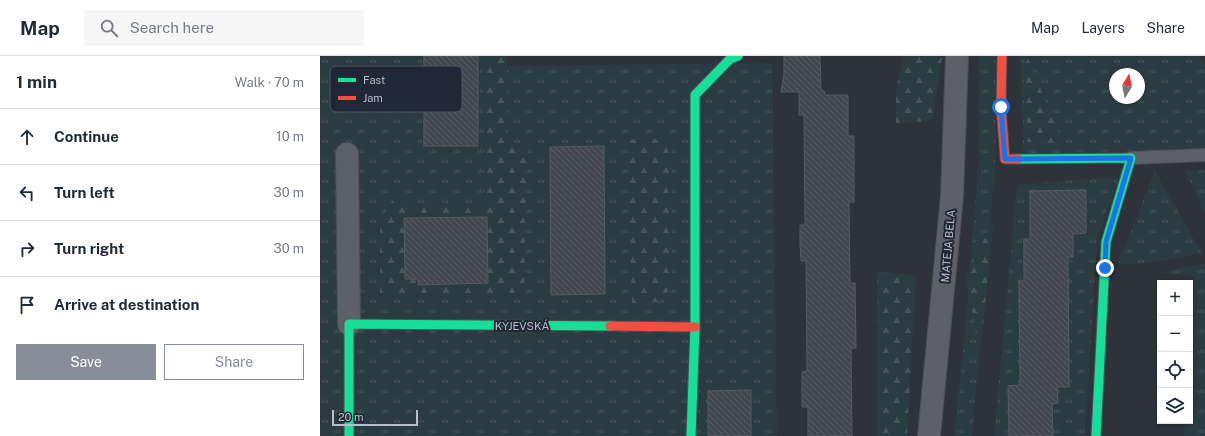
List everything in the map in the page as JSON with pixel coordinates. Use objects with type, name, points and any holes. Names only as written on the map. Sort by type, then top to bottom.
[{"type":"street","points":[[691,436],[695,327],[695,95],[730,60],[738,56]]},
{"type":"street","name":"MATEJA BELA","points":[[929,436],[952,196],[957,56]]},
{"type":"street","points":[[1002,56],[1001,107],[1005,159],[1131,158],[1106,242],[1096,436]]},
{"type":"street","points":[[347,154],[349,436]]},
{"type":"street","name":"KYJEVSKÁ","points":[[349,324],[695,327]]},
{"type":"lane","points":[[1131,158],[1205,155]]},
{"type":"green space","points":[[320,56],[501,56],[501,66],[772,63],[777,436],[320,436]]},
{"type":"green space","points":[[483,56],[507,56],[505,141],[527,145],[524,297],[380,295],[380,221],[396,194],[412,206],[485,205]]},
{"type":"green space","points":[[904,56],[938,56],[942,58],[932,121],[896,123],[896,89]]},
{"type":"green space","points":[[979,56],[996,56],[996,156],[972,436],[954,436],[965,332],[979,157]]},
{"type":"green space","points":[[1021,56],[1198,56],[1205,64],[1205,149],[1023,154]]},
{"type":"green space","points":[[1025,56],[1027,56],[1063,143],[1027,142]]},
{"type":"green space","points":[[671,138],[672,288],[657,302],[632,303],[628,139]]},
{"type":"green space","points":[[1205,170],[1205,213],[1185,171]]},
{"type":"green space","points":[[1155,171],[1202,253],[1149,263],[1118,264]]},
{"type":"green space","points":[[1119,176],[1097,241],[1085,436],[994,436],[1017,185]]},
{"type":"green space","points":[[994,219],[980,355],[966,277]]},
{"type":"green space","points":[[1205,263],[1205,436],[1184,436],[1185,424],[1193,424],[1193,304],[1195,276],[1161,273]]},
{"type":"green space","points":[[877,272],[916,275],[907,436],[878,436]]},
{"type":"building","points":[[424,56],[478,56],[478,146],[424,146],[424,112],[462,112],[462,66],[424,66]]},
{"type":"building","points":[[784,56],[820,56],[821,90],[824,91],[825,95],[848,95],[848,136],[854,136],[854,202],[849,202],[850,283],[855,283],[856,348],[851,348],[852,436],[808,436],[808,407],[802,407],[802,372],[807,371],[806,261],[801,261],[800,244],[800,225],[805,225],[804,115],[799,115],[799,92],[781,92],[784,73]]},
{"type":"building","points":[[604,146],[605,294],[551,295],[550,147]]},
{"type":"building","points":[[1086,190],[1086,233],[1073,234],[1073,257],[1068,257],[1069,387],[1057,387],[1058,403],[1052,404],[1053,436],[1009,436],[1008,386],[1020,385],[1019,281],[1024,281],[1024,239],[1030,239],[1030,191]]},
{"type":"building","points":[[487,217],[488,283],[418,285],[418,279],[405,279],[404,218]]},
{"type":"building","points":[[751,390],[751,436],[708,436],[708,391]]},
{"type":"traffic: fast","points":[[691,436],[695,327],[695,95],[730,59],[738,56]]},
{"type":"traffic: fast","points":[[1018,159],[1131,158],[1106,242],[1096,436]]},
{"type":"traffic: fast","points":[[349,436],[349,324],[610,326]]},
{"type":"traffic: jam","points":[[1002,56],[1001,107],[1005,159],[1018,159]]},
{"type":"traffic: jam","points":[[610,326],[695,327]]},
{"type":"route","points":[[1001,107],[1005,159],[1131,158],[1124,187],[1106,242],[1105,268]]}]
